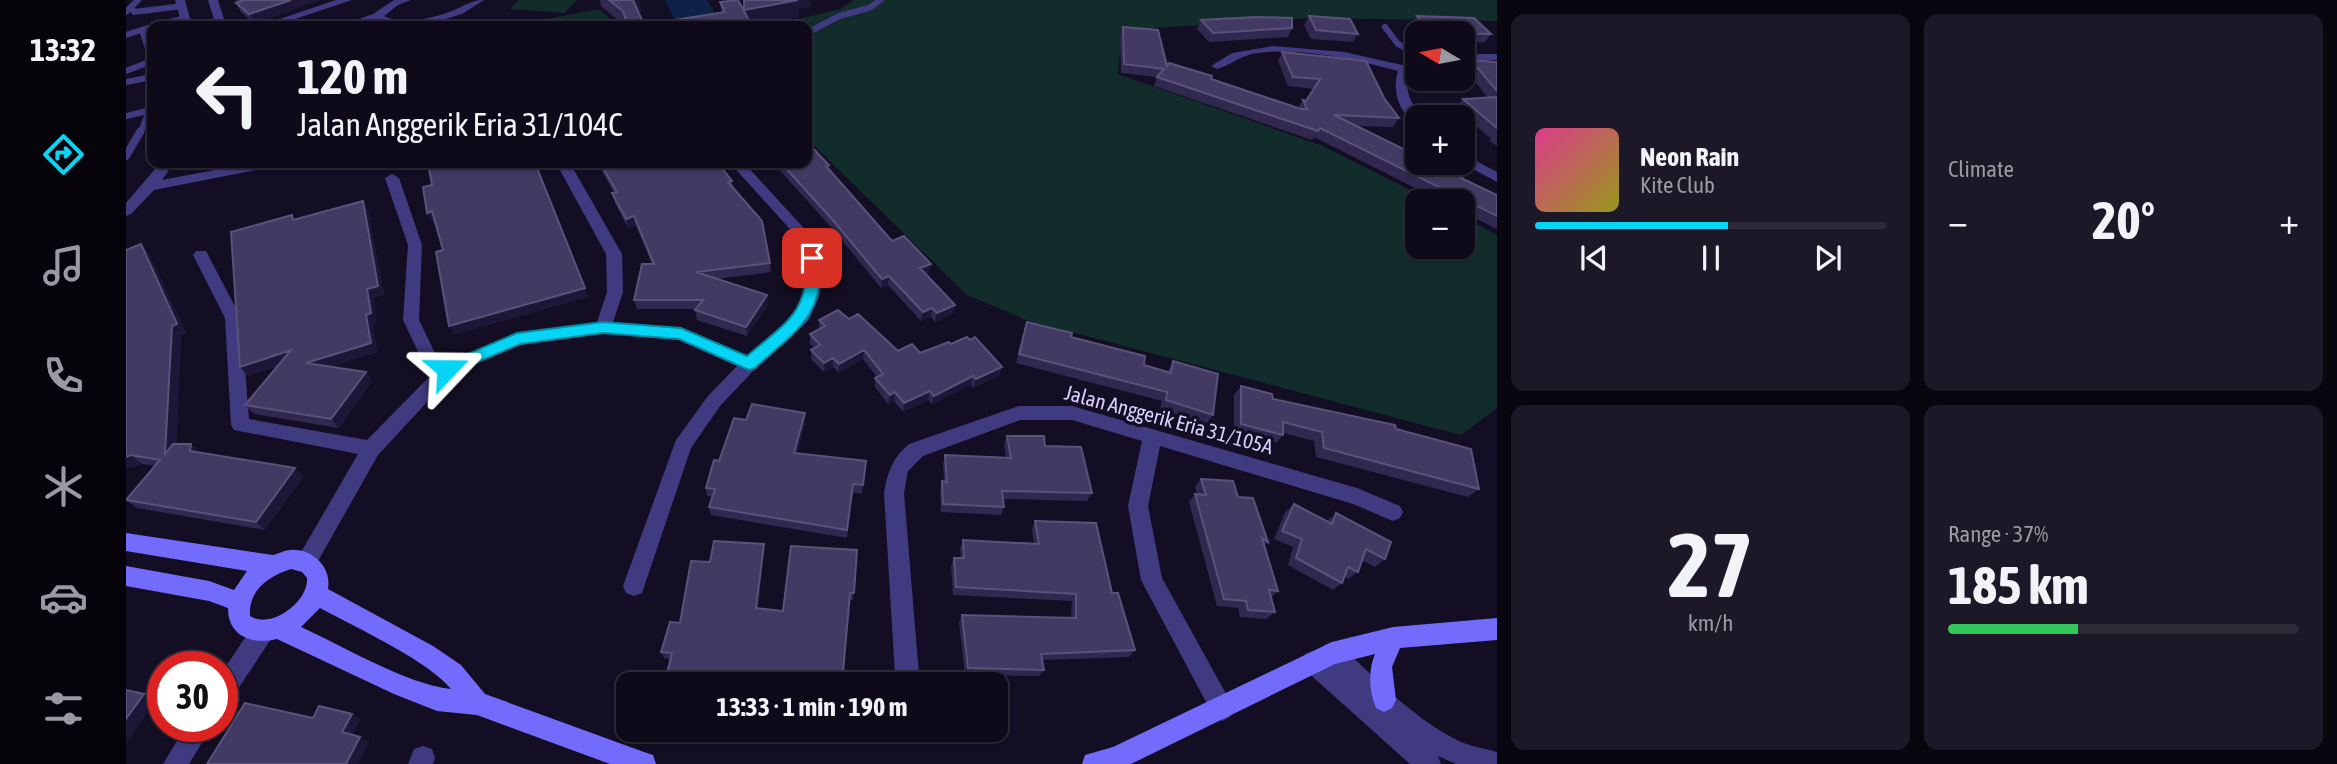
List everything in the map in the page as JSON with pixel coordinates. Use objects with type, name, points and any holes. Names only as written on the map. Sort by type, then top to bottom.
[{"type":"street","points":[[213,0],[219,21]]},
{"type":"street","points":[[280,21],[346,0]]},
{"type":"street","points":[[421,21],[459,12],[479,0]]},
{"type":"street","points":[[378,21],[399,1]]},
{"type":"street","points":[[181,3],[186,21]]},
{"type":"street","points":[[370,21],[394,21]]},
{"type":"street","points":[[1217,66],[1237,54],[1286,51],[1363,57],[1404,69],[1400,96],[1407,105]]},
{"type":"street","points":[[1475,57],[1497,57]]},
{"type":"street","points":[[1475,165],[1497,178]]},
{"type":"street","points":[[126,211],[163,168]]},
{"type":"street","points":[[149,187],[246,168]]},
{"type":"street","points":[[566,168],[614,254],[615,292],[603,327]]},
{"type":"street","points":[[634,586],[683,445],[714,401],[749,364],[803,316],[815,278],[806,238],[742,168]]},
{"type":"street","points":[[392,178],[415,245],[411,320],[431,361],[447,369]]},
{"type":"street","points":[[201,255],[233,318],[240,425],[371,449]]},
{"type":"street","points":[[307,561],[371,449],[447,369],[517,339],[603,327],[681,334],[749,364]]},
{"type":"street","name":"Jalan Anggerik Eria 31/105A","points":[[907,672],[894,493],[895,474],[902,460],[916,450],[1019,413],[1072,413],[1264,468],[1357,497],[1392,512]]},
{"type":"street","points":[[1152,437],[1138,506],[1152,580],[1222,709]]},
{"type":"street","points":[[126,541],[273,565]]},
{"type":"street","points":[[238,672],[271,630],[294,620],[316,594],[319,580],[316,569],[307,561],[291,559],[257,574],[238,602],[237,614],[242,623],[251,630],[271,630],[437,699],[477,703],[644,764]]},
{"type":"street","points":[[126,576],[209,591],[238,602]]},
{"type":"street","points":[[316,594],[425,654],[453,673],[477,703]]},
{"type":"street","points":[[1094,764],[1115,760],[1323,657],[1394,638],[1497,629]]},
{"type":"street","points":[[1384,700],[1381,667],[1394,638]]},
{"type":"street","points":[[1323,657],[1384,700],[1417,730],[1447,750],[1473,760],[1495,764]]},
{"type":"street","points":[[1323,657],[1429,764]]},
{"type":"street","points":[[175,764],[189,742]]},
{"type":"lane","points":[[138,0],[129,10],[141,12],[181,3]]},
{"type":"lane","points":[[812,30],[839,16],[869,8],[881,0]]},
{"type":"lane","points":[[1385,27],[1398,44],[1405,48]]},
{"type":"lane","points":[[126,35],[147,29]]},
{"type":"lane","points":[[142,30],[147,45]]},
{"type":"lane","points":[[126,71],[147,62]]},
{"type":"lane","points":[[126,82],[147,78]]},
{"type":"lane","points":[[126,116],[147,109]]},
{"type":"lane","points":[[126,156],[147,116]]},
{"type":"green space","points":[[518,0],[577,0],[564,13],[510,9]]},
{"type":"green space","points":[[854,0],[1497,0],[1497,21],[1314,18],[1122,30],[1118,74],[1323,146],[1408,189],[1405,189],[1405,259],[1475,259],[1475,223],[1497,235],[1497,408],[1461,435],[1026,320],[967,295],[812,144],[812,21],[791,21],[840,9]]},
{"type":"green space","points":[[599,9],[612,21],[537,21]]},
{"type":"water","points":[[665,0],[707,0],[719,21],[676,21]]},
{"type":"building","points":[[240,0],[291,0],[249,14],[236,3],[242,1]]},
{"type":"building","points":[[609,0],[633,0],[642,21],[626,21],[623,11]]},
{"type":"building","points":[[738,0],[749,21],[669,21],[725,12],[720,2]]},
{"type":"building","points":[[744,0],[798,0],[744,10]]},
{"type":"building","points":[[1309,16],[1350,19],[1358,34],[1316,30]]},
{"type":"building","points":[[1417,16],[1474,18],[1491,34],[1475,34],[1475,21],[1421,21]]},
{"type":"building","points":[[1292,18],[1292,28],[1213,33],[1201,20]]},
{"type":"building","points":[[1123,27],[1158,30],[1167,66],[1169,63],[1212,76],[1211,79],[1307,109],[1303,100],[1306,101],[1320,79],[1293,77],[1282,52],[1366,61],[1384,98],[1399,118],[1334,115],[1405,150],[1405,170],[1320,128],[1318,131],[1157,77],[1164,69],[1124,64]]},
{"type":"building","points":[[1475,60],[1497,62],[1497,91],[1475,65]]},
{"type":"building","points":[[1497,97],[1497,128],[1475,109],[1475,105],[1470,105],[1463,99]]},
{"type":"building","points":[[812,147],[892,241],[904,236],[931,264],[920,268],[955,305],[937,313],[932,308],[923,312],[889,276],[882,279],[786,168],[812,168]]},
{"type":"building","points":[[429,168],[537,168],[585,288],[449,326],[436,252],[443,250],[432,211],[427,213],[423,187],[432,185]]},
{"type":"building","points":[[603,168],[722,168],[732,181],[728,182],[762,221],[770,263],[696,272],[767,295],[746,327],[695,310],[703,300],[634,300],[642,264],[654,264],[634,216],[626,219],[612,193],[617,192]]},
{"type":"building","points":[[1415,175],[1465,175],[1461,178],[1497,195],[1497,216],[1475,205],[1475,189],[1443,189]]},
{"type":"building","points":[[363,201],[378,286],[367,289],[371,313],[366,315],[371,343],[306,363],[366,372],[331,419],[245,405],[291,350],[240,367],[231,232],[292,215],[293,220]]},
{"type":"building","points":[[141,244],[177,324],[172,326],[165,454],[173,444],[191,444],[190,451],[295,468],[256,522],[126,500],[160,460],[131,455],[126,457],[126,250]]},
{"type":"building","points":[[838,310],[849,319],[858,314],[898,351],[912,344],[920,353],[949,342],[951,344],[967,337],[970,340],[975,337],[1002,367],[976,379],[973,376],[934,396],[930,391],[904,403],[895,392],[890,395],[875,378],[883,374],[864,350],[839,364],[833,358],[824,363],[811,350],[820,345],[810,334],[825,326],[819,320]]},
{"type":"building","points":[[1027,322],[1072,333],[1071,337],[1145,356],[1144,365],[1171,373],[1173,361],[1218,374],[1213,415],[1166,400],[1167,392],[1019,354]]},
{"type":"building","points":[[1241,386],[1272,394],[1273,399],[1395,425],[1396,429],[1471,449],[1479,489],[1324,448],[1322,432],[1283,422],[1283,435],[1241,424]]},
{"type":"building","points":[[752,404],[805,413],[794,453],[866,461],[863,485],[853,484],[847,530],[709,507],[715,489],[706,488],[714,460],[719,461],[734,418],[746,420]]},
{"type":"building","points":[[1007,436],[1044,436],[1045,446],[1081,447],[1092,493],[1002,491],[1004,507],[943,504],[942,481],[947,482],[945,455],[1011,458]]},
{"type":"building","points":[[1201,479],[1233,481],[1238,497],[1253,498],[1268,542],[1262,538],[1278,591],[1269,590],[1275,612],[1248,610],[1246,601],[1224,599],[1195,494],[1206,495]]},
{"type":"building","points":[[1294,504],[1332,524],[1336,513],[1391,542],[1385,559],[1366,549],[1358,572],[1348,567],[1342,583],[1296,558],[1302,539],[1282,531]]},
{"type":"building","points":[[1035,521],[1096,523],[1112,593],[1118,593],[1135,650],[1041,654],[1044,670],[968,668],[962,615],[1076,618],[1076,594],[956,587],[954,558],[964,558],[963,540],[1039,544]]},
{"type":"building","points":[[714,541],[764,544],[756,608],[783,611],[791,546],[857,550],[843,672],[667,672],[672,653],[661,652],[670,622],[680,623],[691,561],[710,562]]},
{"type":"building","points":[[126,690],[144,694],[126,719]]},
{"type":"building","points":[[245,703],[313,718],[319,706],[352,714],[342,732],[360,737],[346,764],[207,764],[221,742],[238,742],[238,714]]},
{"type":"route","points":[[447,369],[517,339],[603,327],[681,334],[749,364],[803,316],[815,278],[812,258]]}]
